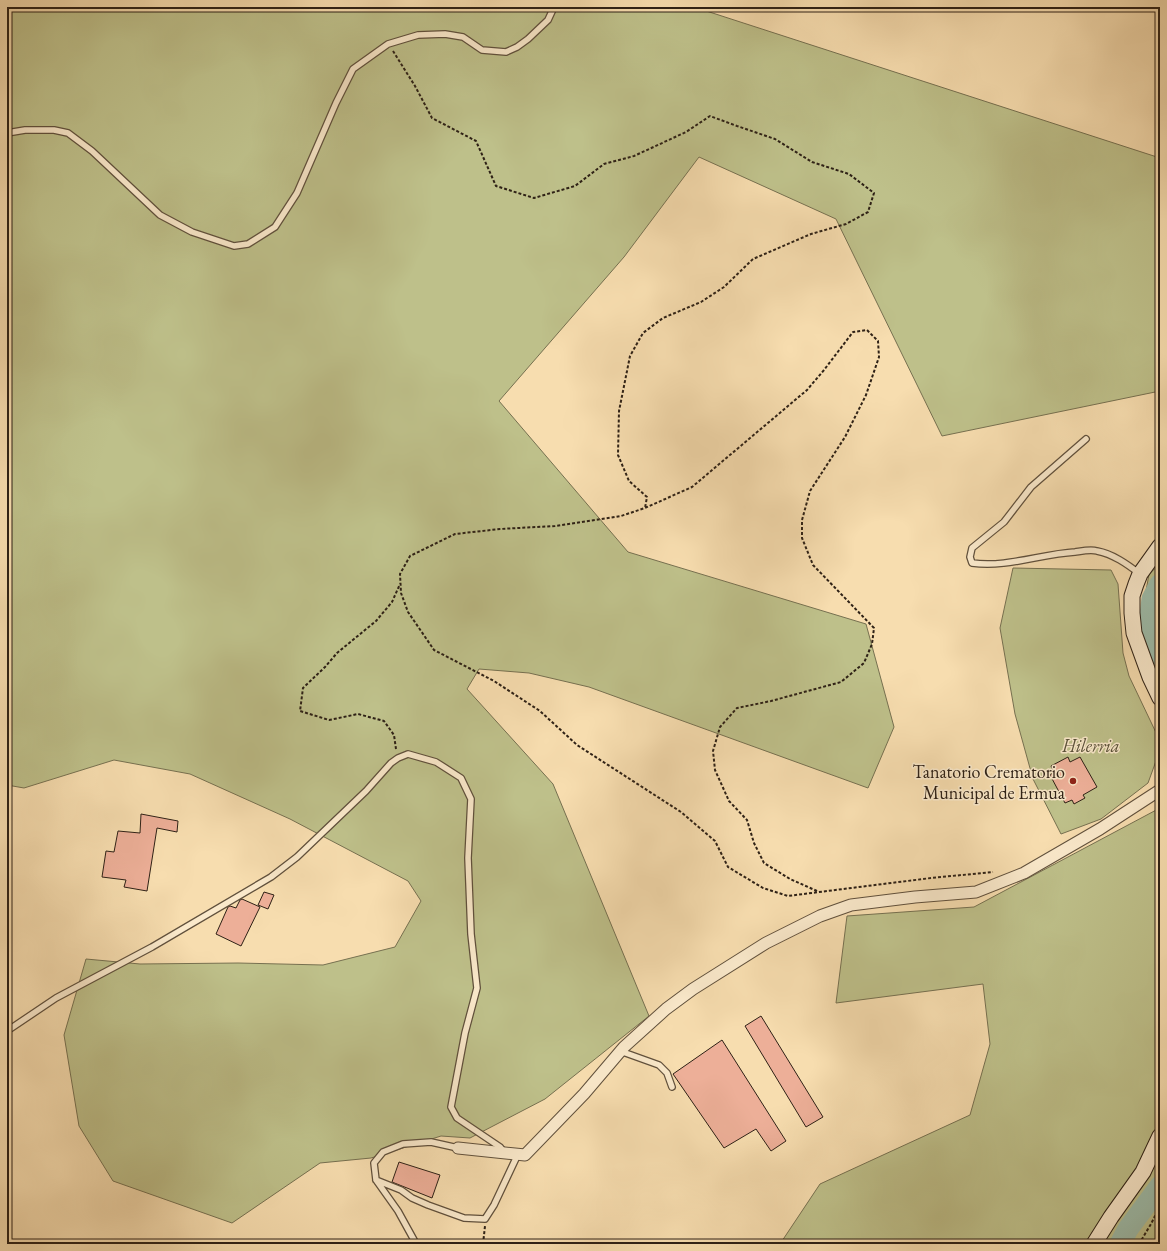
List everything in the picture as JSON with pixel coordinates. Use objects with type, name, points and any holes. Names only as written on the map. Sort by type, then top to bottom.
[{"type":"main road","points":[[1160,546],[1140,574],[1132,596],[1134,633],[1150,677],[1160,698]]},
{"type":"main road","points":[[1094,1244],[1143,1172],[1160,1136]]},
{"type":"street","points":[[458,1148],[525,1155],[584,1094],[620,1051],[666,1009],[692,989],[766,943],[820,916],[851,905],[915,897],[976,892],[1024,873],[1100,830],[1160,790]]},
{"type":"lane","points":[[7,133],[25,130],[54,130],[68,133],[92,152],[160,215],[192,232],[234,246],[248,244],[275,227],[297,193],[336,103],[353,68],[388,44],[418,35],[445,34],[463,37],[482,50],[506,52],[517,47],[528,39],[548,20],[554,7]]},
{"type":"lane","points":[[1086,439],[1031,487],[1004,522],[972,548],[970,556],[972,563],[982,564],[1014,562],[1061,553],[1096,550],[1124,562],[1140,574]]},
{"type":"lane","points":[[7,1031],[56,998],[152,947],[270,877],[297,857],[398,758],[408,754],[436,762],[462,778],[471,798],[468,858],[471,934],[477,988],[465,1033],[451,1107],[457,1118],[500,1147],[505,1153]]},
{"type":"lane","points":[[620,1051],[659,1065],[667,1072],[672,1086]]},
{"type":"lane","points":[[415,1244],[398,1211],[376,1180],[374,1164],[383,1152],[403,1144],[431,1142],[458,1148]]},
{"type":"lane","points":[[376,1180],[401,1190],[412,1198],[428,1205],[464,1218],[486,1219],[518,1154]]},
{"type":"path","points":[[388,44],[416,86],[432,118],[476,141],[496,186],[534,198],[575,186],[604,164],[634,156],[686,132],[710,116],[775,139],[812,162],[849,174],[874,193],[868,212],[846,224],[811,234],[754,258],[724,287],[701,302],[662,318],[643,333],[630,356],[619,411],[618,455],[629,481],[647,497],[645,508]]},
{"type":"path","points":[[817,892],[790,879],[764,863],[754,843],[747,820],[729,801],[715,770],[713,752],[720,726],[737,708],[771,701],[841,682],[864,663],[872,644],[874,628],[813,564],[802,538],[802,520],[810,491],[845,437],[866,395],[879,357],[878,341],[867,330],[853,332],[807,390],[692,487],[645,508],[621,516],[555,526],[500,529],[455,534],[410,556],[400,574],[401,593],[408,612],[434,650],[494,681],[540,711],[577,745],[681,812],[715,841],[728,867],[762,888],[788,896],[993,872]]},
{"type":"path","points":[[398,758],[394,735],[384,721],[358,714],[329,720],[300,711],[303,688],[337,653],[376,621],[392,602],[401,583]]},
{"type":"path","points":[[1139,1244],[1152,1224],[1160,1206]]},
{"type":"path","points":[[483,1244],[486,1219]]},
{"type":"green space","points":[[7,7],[694,7],[1160,158],[1160,391],[942,436],[836,219],[699,157],[624,257],[499,401],[628,552],[866,624],[894,727],[868,788],[589,687],[529,673],[479,669],[467,689],[553,784],[649,1016],[545,1099],[470,1138],[441,1136],[371,1158],[320,1163],[232,1223],[113,1181],[79,1126],[64,1035],[86,959],[140,964],[238,963],[323,965],[395,947],[421,901],[408,881],[290,819],[190,774],[114,760],[24,788],[7,785]]},
{"type":"green space","points":[[1160,564],[1160,669],[1140,625],[1149,574]]},
{"type":"green space","name":"Hilerria","points":[[1013,568],[1111,570],[1118,584],[1123,653],[1129,676],[1160,741],[1160,750],[1148,783],[1101,819],[1061,834],[1033,779],[1015,714],[1000,628]]},
{"type":"green space","points":[[1160,808],[1160,1244],[780,1244],[820,1184],[970,1115],[990,1044],[983,984],[836,1003],[847,916],[974,907]]},
{"type":"building","name":"Tanatorio Crematorio Municipal de Ermua","points":[[1068,757],[1070,762],[1080,757],[1097,787],[1083,795],[1085,798],[1074,804],[1072,800],[1065,803],[1050,775],[1054,772],[1051,766]]},
{"type":"building","points":[[141,814],[178,821],[177,832],[157,828],[147,891],[124,887],[126,880],[102,877],[106,851],[114,852],[118,831],[140,833]]},
{"type":"building","points":[[264,892],[274,895],[268,909],[258,905]]},
{"type":"building","points":[[242,899],[260,907],[241,946],[216,934],[228,907],[230,906],[236,908]]},
{"type":"building","points":[[761,1016],[823,1117],[806,1127],[745,1026]]},
{"type":"building","points":[[722,1040],[786,1141],[771,1151],[756,1129],[724,1148],[673,1074]]},
{"type":"building","points":[[399,1162],[440,1175],[432,1198],[392,1182]]},
{"type":"waterway","points":[[1160,584],[1152,599],[1149,622],[1160,657]]},
{"type":"waterway","points":[[1120,1244],[1128,1229],[1160,1186]]},
{"type":"place","name":"Tanatorio Crematorio Municipal de Ermua","points":[[1073,781]]}]
